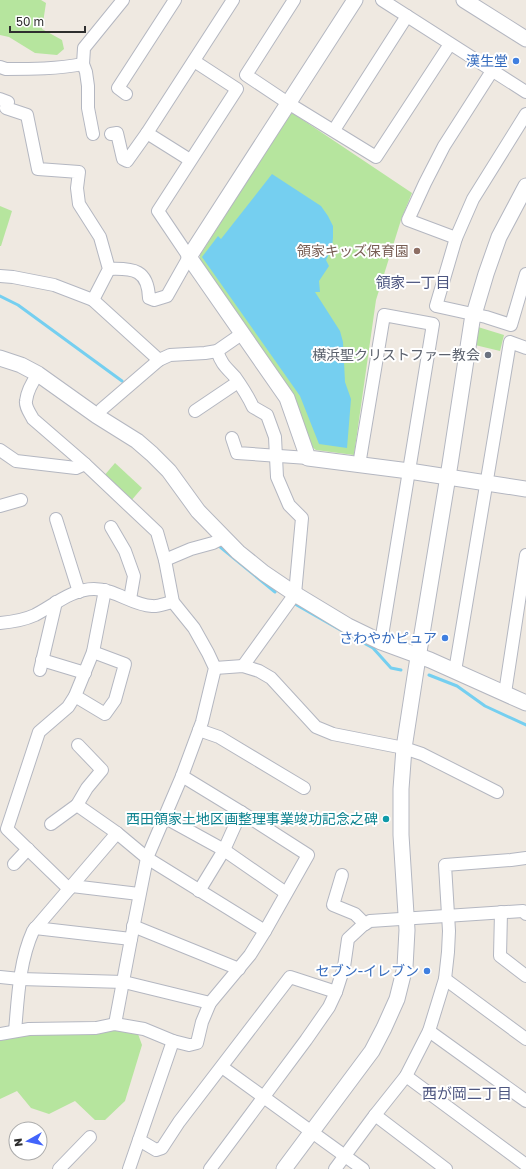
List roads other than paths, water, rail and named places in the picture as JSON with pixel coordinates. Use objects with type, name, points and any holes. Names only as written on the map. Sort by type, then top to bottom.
[{"type":"street","points":[[93,134],[88,108],[88,86],[86,72],[82,64],[84,48],[123,0]]},
{"type":"street","points":[[126,94],[118,88],[175,0]]},
{"type":"street","points":[[111,134],[117,133],[123,158],[127,161],[147,133],[233,0]]},
{"type":"street","points":[[294,0],[246,75],[288,103],[376,157],[450,44]]},
{"type":"street","points":[[109,269],[121,268],[135,271],[143,275],[148,287],[149,298],[154,300],[168,296],[190,257],[354,0]]},
{"type":"street","points":[[382,0],[526,92]]},
{"type":"street","points":[[464,0],[526,39]]},
{"type":"street","points":[[334,130],[407,16]]},
{"type":"street","points":[[194,60],[237,89],[158,211],[287,398],[308,458]]},
{"type":"street","points":[[0,67],[6,69],[46,69],[63,68],[82,64]]},
{"type":"street","points":[[456,238],[408,220],[425,182],[444,146],[492,71]]},
{"type":"street","points":[[0,99],[8,102],[6,108],[27,115],[38,169],[79,172],[77,188],[79,204],[100,237],[109,269],[93,300]]},
{"type":"street","points":[[526,114],[473,199],[456,238],[436,306],[511,324],[526,274]]},
{"type":"street","points":[[147,133],[190,160]]},
{"type":"street","points":[[284,1169],[372,1051],[397,999],[405,966],[407,930],[401,834],[401,789],[404,748],[418,655],[473,314],[499,236],[526,186]]},
{"type":"street","points":[[0,276],[54,285],[93,300],[159,360]]},
{"type":"street","points":[[359,464],[384,315],[434,324],[381,642]]},
{"type":"street","points":[[97,416],[102,409],[159,360],[170,355],[217,351],[243,333]]},
{"type":"street","points":[[455,671],[510,342],[526,348]]},
{"type":"street","points":[[217,351],[221,362],[248,395],[253,407],[267,415],[275,436],[277,478],[289,505],[302,518],[295,594],[243,666]]},
{"type":"street","points":[[0,358],[21,365],[38,374],[97,416],[137,441],[168,471],[198,511],[223,538],[264,573],[295,594],[348,626],[381,642],[418,655],[526,703]]},
{"type":"street","points":[[38,374],[33,381],[26,401],[28,410],[33,418],[85,464],[111,497],[157,532],[165,560],[173,602],[194,628],[215,668],[199,730],[182,776],[147,858],[130,939],[116,1024]]},
{"type":"street","points":[[195,411],[238,382]]},
{"type":"street","points":[[232,438],[237,453],[308,458],[359,464],[526,488]]},
{"type":"street","points":[[0,450],[16,462],[76,468],[85,464]]},
{"type":"street","points":[[0,506],[21,500]]},
{"type":"street","points":[[56,519],[79,592]]},
{"type":"street","points":[[111,527],[125,551],[134,576],[130,599]]},
{"type":"street","points":[[165,560],[223,538]]},
{"type":"street","points":[[505,693],[526,555]]},
{"type":"street","points":[[0,623],[18,621],[34,615],[56,602],[79,592],[93,589],[105,590],[143,605],[154,607],[173,602]]},
{"type":"street","points":[[105,590],[93,652],[76,696],[68,707],[39,732],[7,829],[71,888],[140,894]]},
{"type":"street","points":[[56,602],[41,665],[84,672]]},
{"type":"street","points":[[76,696],[105,714],[115,700],[126,664],[93,652]]},
{"type":"street","points":[[215,668],[243,666],[259,671],[271,678],[316,727],[333,734],[404,748],[422,754],[497,792]]},
{"type":"street","points":[[199,730],[219,737],[304,788]]},
{"type":"street","points":[[51,824],[77,805],[87,788],[102,770],[78,746]]},
{"type":"street","points":[[0,1034],[29,1029],[96,1028],[116,1024],[144,1029],[173,1041],[189,1045],[196,1043],[202,1022],[210,1003],[239,970],[265,931],[308,856],[242,812],[182,776]]},
{"type":"street","points":[[77,805],[117,833],[147,858],[265,931]]},
{"type":"street","points":[[199,891],[224,850],[242,812]]},
{"type":"street","points":[[164,817],[224,850],[286,893]]},
{"type":"street","points":[[15,1031],[20,979],[28,941],[35,928],[117,833]]},
{"type":"street","points":[[14,864],[28,849]]},
{"type":"street","points":[[335,1169],[406,1076],[429,1031],[445,979],[449,931],[445,865],[526,858]]},
{"type":"street","points":[[342,875],[332,905],[355,914],[365,924]]},
{"type":"street","points":[[210,1169],[310,1035],[329,1006],[336,992],[344,967],[348,939],[365,924],[370,921],[501,912],[523,911],[526,914]]},
{"type":"street","points":[[501,912],[500,956],[526,976]]},
{"type":"street","points":[[133,926],[239,970]]},
{"type":"street","points":[[35,928],[130,939]]},
{"type":"street","points":[[0,977],[124,982],[210,1003]]},
{"type":"street","points":[[139,1140],[156,1150],[162,1148],[179,1122],[290,977],[336,992]]},
{"type":"street","points":[[445,979],[526,1039]]},
{"type":"street","points":[[429,1031],[526,1101]]},
{"type":"street","points":[[129,1169],[173,1041]]},
{"type":"street","points":[[222,1067],[363,1169]]},
{"type":"street","points":[[406,1076],[526,1165]]},
{"type":"street","points":[[375,1115],[446,1169]]},
{"type":"street","points":[[59,1169],[90,1137]]},
{"type":"water","points":[[272,174],[321,206],[333,226],[332,248],[326,260],[329,266],[319,281],[320,292],[315,292],[340,331],[343,342],[345,382],[351,399],[347,448],[319,444],[300,396],[202,257],[218,236],[221,239]]},
{"type":"waterway","points":[[0,296],[18,305],[122,381]]},
{"type":"waterway","points":[[219,546],[275,592]]},
{"type":"waterway","points":[[295,604],[344,632]]},
{"type":"waterway","points":[[349,635],[373,648],[391,668],[401,670]]},
{"type":"waterway","points":[[429,675],[457,686],[485,706],[526,725]]},
{"type":"place","name":"漢生堂","points":[[516,61]]},
{"type":"place","name":"領家キッズ保育園","points":[[417,251]]},
{"type":"place","name":"横浜聖クリストファー教会","points":[[488,355]]},
{"type":"place","name":"さわやかピュア","points":[[445,638]]},
{"type":"place","name":"西田領家土地区画整理事業竣功記念之碑","points":[[386,819]]},
{"type":"place","name":"セブン-イレブン","points":[[427,971]]},
{"type":"district","name":"領家一丁目","points":[[413,283]]},
{"type":"district","name":"西が岡二丁目","points":[[467,1094]]}]
